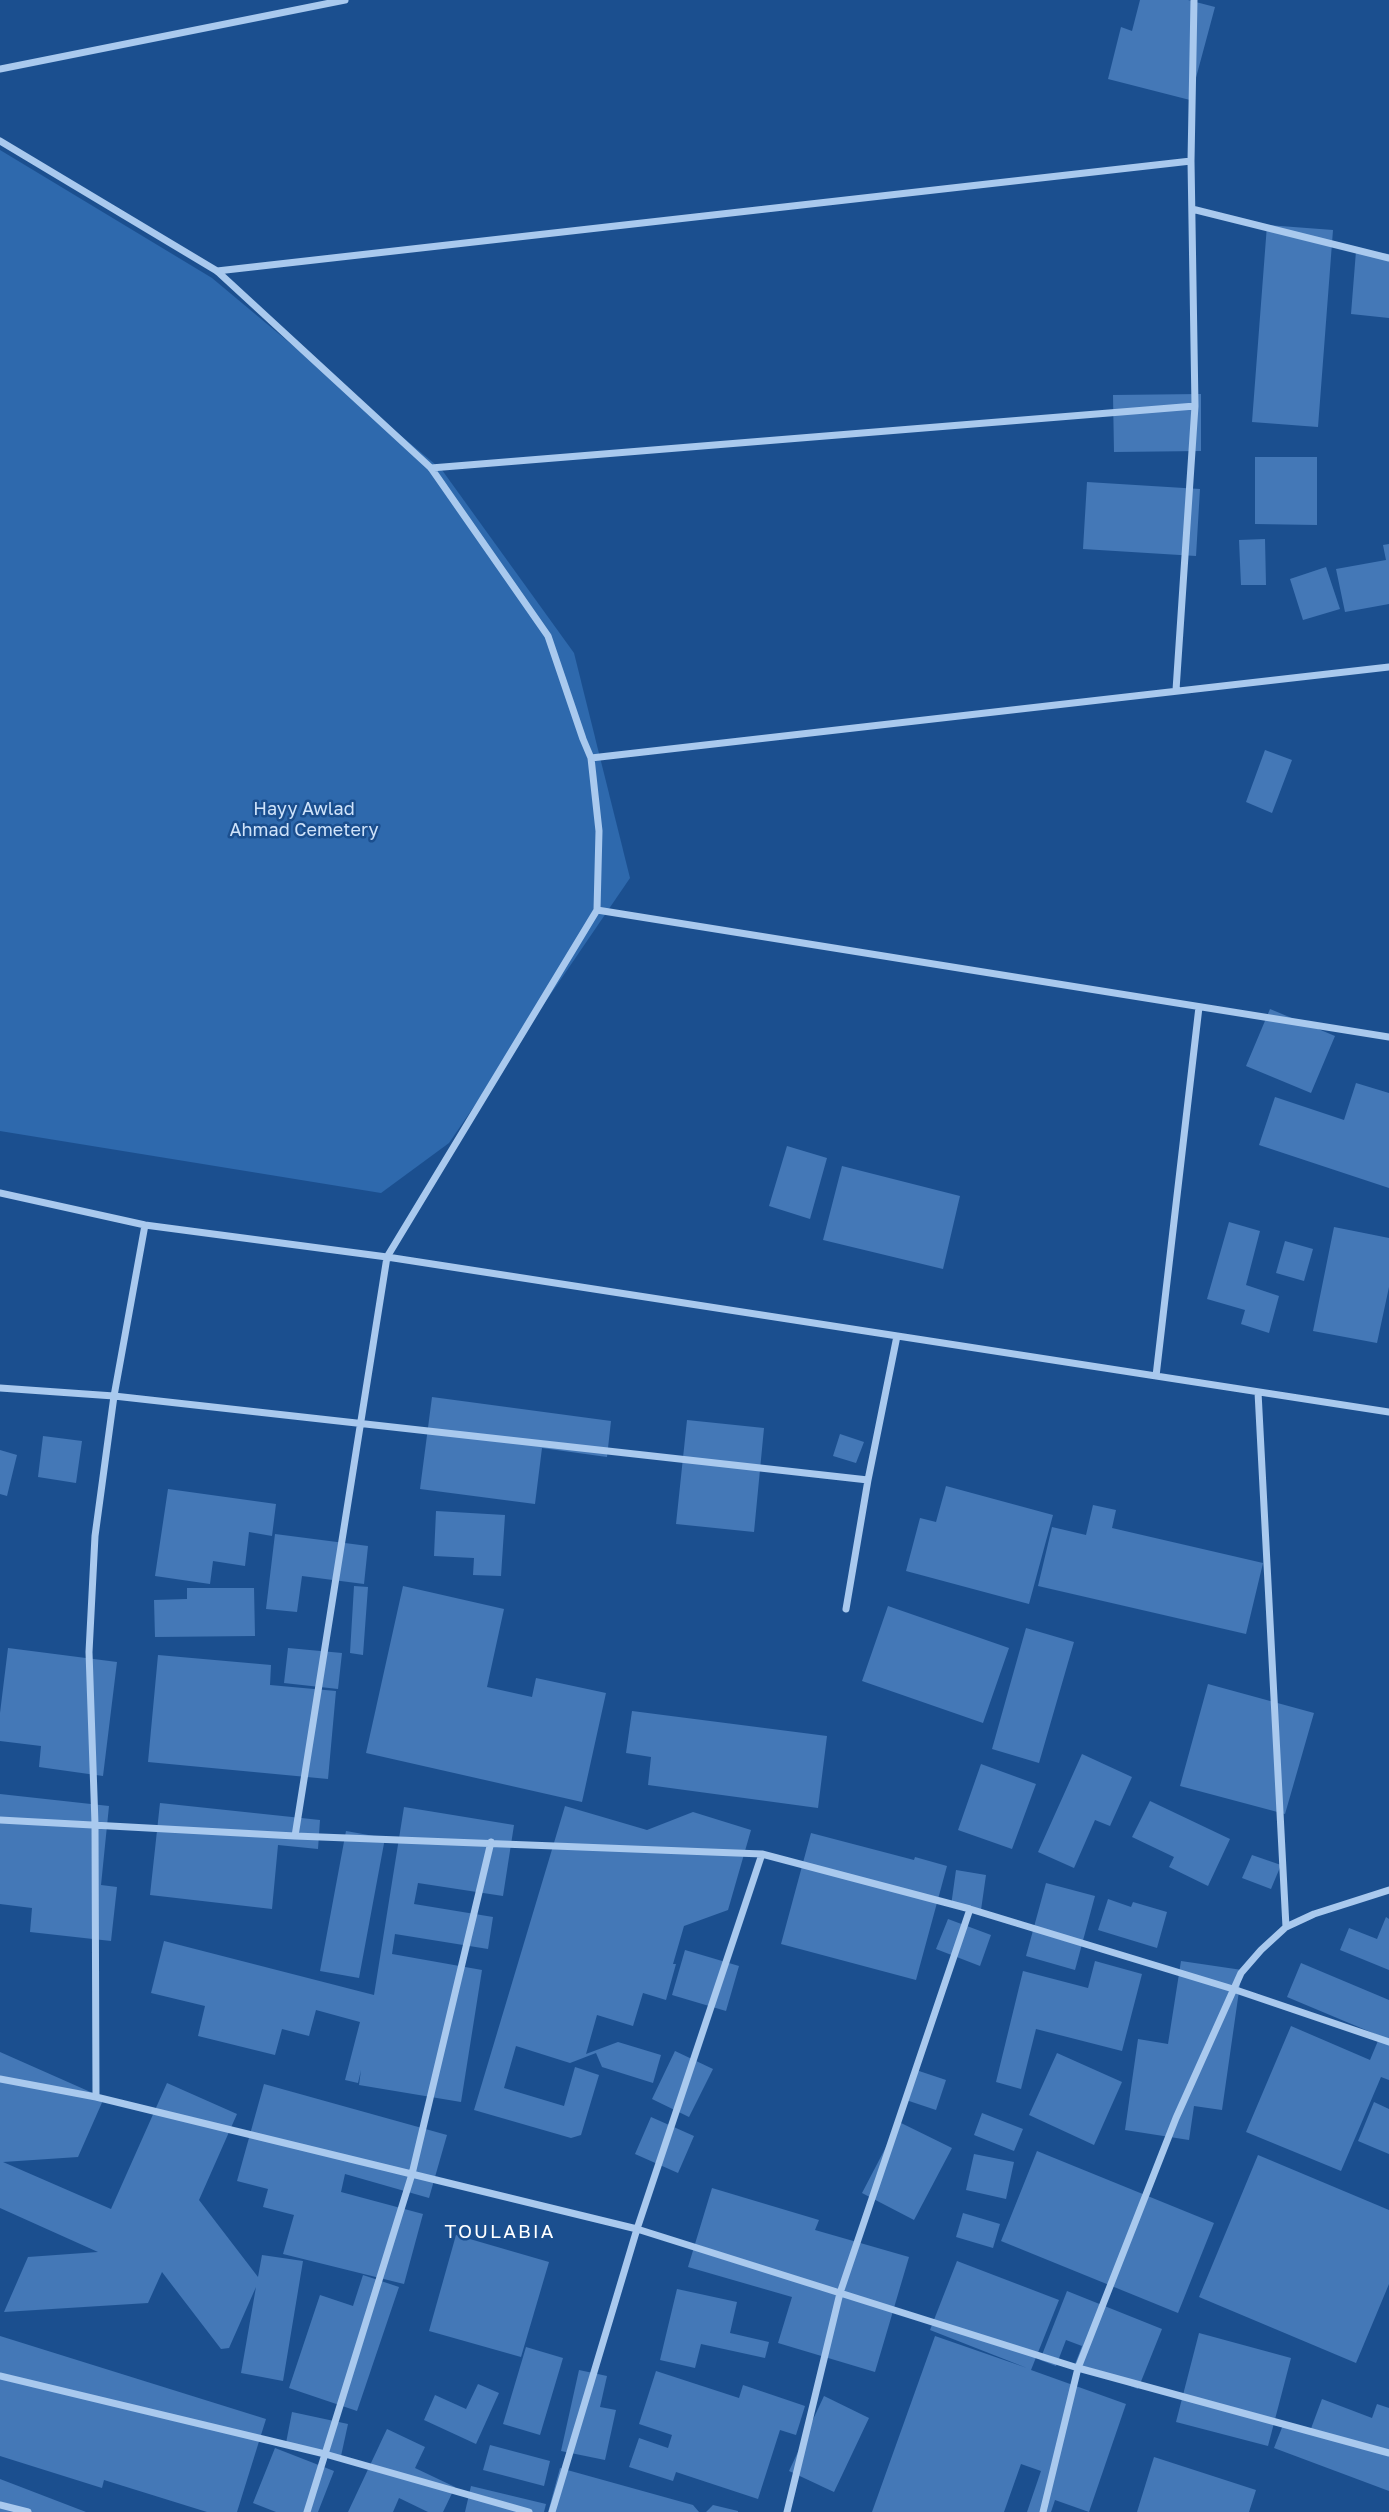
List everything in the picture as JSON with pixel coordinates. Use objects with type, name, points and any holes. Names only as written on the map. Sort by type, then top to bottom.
[{"type":"street","points":[[0,69],[345,0]]},
{"type":"street","points":[[1176,690],[1195,406],[1191,161],[1194,0]]},
{"type":"street","points":[[0,141],[217,271],[430,468],[548,636],[592,758],[598,831],[597,910],[387,1257],[295,1836]]},
{"type":"street","points":[[217,271],[1191,161]]},
{"type":"street","points":[[1192,209],[1389,258]]},
{"type":"street","points":[[430,468],[1195,406]]},
{"type":"street","points":[[592,758],[1389,667]]},
{"type":"street","points":[[597,910],[1389,1037]]},
{"type":"street","points":[[1156,1376],[1199,1007]]},
{"type":"street","points":[[0,1193],[145,1224],[387,1257],[1389,1412]]},
{"type":"street","points":[[96,2097],[95,1824],[89,1652],[95,1536],[114,1396],[145,1224]]},
{"type":"street","points":[[846,1609],[897,1336]]},
{"type":"street","points":[[0,1388],[114,1396],[868,1480]]},
{"type":"street","points":[[1258,1392],[1286,1927]]},
{"type":"street","points":[[0,1820],[295,1836],[762,1854],[970,1909],[1233,1990],[1389,2042]]},
{"type":"street","points":[[307,2512],[412,2174],[491,1842]]},
{"type":"street","points":[[552,2512],[637,2229],[762,1854]]},
{"type":"street","points":[[1043,2512],[1078,2368],[1176,2118],[1241,1973],[1286,1927],[1325,1910],[1389,1889]]},
{"type":"street","points":[[788,2512],[840,2293],[970,1909]]},
{"type":"street","points":[[0,2078],[96,2097],[637,2229],[1078,2368],[1389,2453]]},
{"type":"street","points":[[0,2376],[325,2454],[529,2512]]},
{"type":"street","points":[[0,2505],[28,2512]]},
{"type":"green space","name":"Hayy Awlad Ahmad Cemetery","points":[[0,150],[212,278],[442,470],[574,653],[630,878],[449,1143],[381,1193],[0,1131]]},
{"type":"building","points":[[1140,0],[1188,0],[1215,7],[1190,100],[1108,79],[1121,27],[1132,31]]},
{"type":"building","points":[[1267,225],[1333,230],[1318,427],[1252,422]]},
{"type":"building","points":[[1356,251],[1389,254],[1389,318],[1351,314]]},
{"type":"building","points":[[1201,394],[1201,451],[1114,452],[1113,395]]},
{"type":"building","points":[[1255,457],[1317,457],[1317,525],[1255,524]]},
{"type":"building","points":[[1087,482],[1200,489],[1196,556],[1083,549]]},
{"type":"building","points":[[1265,539],[1266,585],[1241,585],[1239,540]]},
{"type":"building","points":[[1389,544],[1389,604],[1345,612],[1336,569],[1386,560],[1383,545]]},
{"type":"building","points":[[1326,567],[1340,609],[1303,620],[1290,579]]},
{"type":"building","points":[[1265,750],[1292,760],[1272,813],[1246,802]]},
{"type":"building","points":[[1270,1009],[1335,1036],[1311,1093],[1246,1066]]},
{"type":"building","points":[[1356,1083],[1389,1093],[1389,1188],[1259,1145],[1275,1097],[1344,1120]]},
{"type":"building","points":[[787,1146],[827,1158],[810,1219],[769,1206]]},
{"type":"building","points":[[842,1166],[960,1196],[943,1269],[823,1240]]},
{"type":"building","points":[[1229,1222],[1260,1231],[1246,1285],[1279,1296],[1269,1333],[1241,1324],[1245,1310],[1207,1299]]},
{"type":"building","points":[[1334,1227],[1389,1238],[1389,1287],[1377,1343],[1313,1331]]},
{"type":"building","points":[[1285,1241],[1313,1249],[1304,1281],[1276,1273]]},
{"type":"building","points":[[432,1397],[611,1421],[607,1457],[542,1448],[535,1504],[420,1489]]},
{"type":"building","points":[[687,1420],[764,1428],[754,1532],[676,1524]]},
{"type":"building","points":[[840,1434],[864,1442],[856,1463],[833,1456]]},
{"type":"building","points":[[43,1436],[82,1441],[76,1483],[38,1477]]},
{"type":"building","points":[[0,1450],[17,1455],[7,1496],[0,1494]]},
{"type":"building","points":[[946,1486],[1053,1515],[1029,1604],[906,1571],[920,1518],[936,1522]]},
{"type":"building","points":[[168,1489],[276,1504],[272,1536],[249,1532],[245,1566],[213,1561],[210,1584],[155,1576]]},
{"type":"building","points":[[1093,1505],[1116,1510],[1112,1528],[1263,1563],[1246,1634],[1038,1586],[1052,1527],[1086,1535]]},
{"type":"building","points":[[436,1511],[505,1515],[501,1576],[473,1575],[474,1558],[434,1556]]},
{"type":"building","points":[[275,1534],[368,1546],[364,1584],[302,1576],[297,1612],[266,1609]]},
{"type":"building","points":[[354,1586],[368,1587],[363,1655],[350,1653]]},
{"type":"building","points":[[403,1586],[504,1609],[487,1687],[532,1697],[536,1678],[606,1693],[582,1802],[366,1753]]},
{"type":"building","points":[[187,1588],[254,1588],[255,1636],[155,1637],[154,1600],[187,1599]]},
{"type":"building","points":[[888,1606],[1009,1648],[983,1723],[862,1681]]},
{"type":"building","points":[[1026,1628],[1074,1642],[1039,1763],[992,1749]]},
{"type":"building","points":[[8,1648],[117,1662],[103,1776],[39,1767],[41,1746],[0,1741],[0,1713]]},
{"type":"building","points":[[288,1648],[342,1653],[338,1689],[284,1683]]},
{"type":"building","points":[[158,1655],[271,1665],[270,1685],[336,1691],[328,1779],[148,1762]]},
{"type":"building","points":[[1208,1684],[1314,1713],[1285,1814],[1180,1786]]},
{"type":"building","points":[[632,1711],[827,1736],[818,1808],[648,1785],[651,1757],[626,1753]]},
{"type":"building","points":[[1082,1754],[1132,1777],[1110,1826],[1095,1820],[1074,1868],[1038,1852]]},
{"type":"building","points":[[981,1764],[1036,1784],[1012,1849],[958,1830]]},
{"type":"building","points":[[0,1794],[109,1806],[101,1885],[117,1887],[111,1941],[30,1932],[32,1908],[0,1904]]},
{"type":"building","points":[[1150,1801],[1230,1839],[1208,1886],[1169,1867],[1174,1857],[1132,1837]]},
{"type":"building","points":[[160,1803],[320,1820],[318,1849],[278,1845],[272,1909],[150,1895]]},
{"type":"building","points":[[565,1806],[647,1830],[693,1812],[751,1830],[728,1910],[684,1926],[666,2000],[643,1993],[633,2026],[597,2015],[586,2054],[618,2042],[661,2055],[653,2083],[602,2067],[596,2053],[570,2063],[516,2046],[504,2088],[564,2106],[575,2067],[599,2075],[581,2135],[571,2138],[474,2110]]},
{"type":"building","points":[[404,1807],[514,1825],[503,1896],[418,1883],[414,1904],[493,1917],[488,1949],[395,1934],[392,1954],[482,1970],[461,2102],[359,2085],[361,2070],[358,2083],[345,2080],[360,2022],[316,2010],[309,2036],[282,2029],[275,2055],[198,2036],[205,2006],[151,1993],[164,1941],[374,1995]]},
{"type":"building","points":[[346,1831],[385,1838],[359,1978],[320,1971]]},
{"type":"building","points":[[811,1833],[947,1866],[916,1980],[781,1944]]},
{"type":"building","points":[[1252,1855],[1281,1865],[1271,1889],[1242,1878]]},
{"type":"building","points":[[956,1870],[986,1875],[981,1910],[951,1906]]},
{"type":"building","points":[[1046,1883],[1095,1896],[1075,1970],[1026,1956]]},
{"type":"building","points":[[1108,1899],[1131,1907],[1133,1902],[1167,1912],[1157,1948],[1098,1930]]},
{"type":"building","points":[[1386,1917],[1389,1919],[1389,1970],[1340,1950],[1349,1928],[1377,1939]]},
{"type":"building","points":[[948,1919],[991,1935],[980,1966],[936,1949]]},
{"type":"building","points":[[685,1950],[739,1966],[726,2011],[672,1995]]},
{"type":"building","points":[[1095,1961],[1142,1974],[1122,2051],[1036,2029],[1021,2089],[996,2082],[1023,1971],[1088,1988]]},
{"type":"building","points":[[1181,1961],[1242,1970],[1222,2110],[1194,2106],[1189,2140],[1125,2130],[1138,2039],[1168,2044]]},
{"type":"building","points":[[1301,1963],[1389,2000],[1389,2080],[1381,2077],[1341,2171],[1246,2132],[1291,2026],[1370,2060],[1380,2036],[1287,1997]]},
{"type":"building","points":[[675,2051],[713,2069],[689,2117],[652,2099]]},
{"type":"building","points":[[0,2052],[104,2098],[78,2157],[3,2162],[111,2209],[167,2083],[237,2114],[199,2200],[258,2277],[262,2255],[303,2261],[283,2381],[241,2373],[256,2287],[229,2348],[221,2349],[162,2272],[148,2303],[4,2312],[28,2257],[98,2252],[0,2208]]},
{"type":"building","points":[[1057,2053],[1122,2082],[1094,2145],[1029,2115]]},
{"type":"building","points":[[913,2069],[946,2080],[936,2110],[903,2099]]},
{"type":"building","points":[[264,2084],[447,2135],[429,2198],[345,2174],[341,2192],[423,2214],[404,2284],[283,2254],[294,2215],[263,2207],[268,2189],[237,2181]]},
{"type":"building","points":[[1374,2102],[1389,2109],[1389,2154],[1358,2141]]},
{"type":"building","points":[[982,2113],[1023,2129],[1014,2151],[974,2135]]},
{"type":"building","points":[[651,2117],[694,2136],[678,2173],[635,2154]]},
{"type":"building","points":[[899,2122],[952,2148],[914,2220],[862,2193]]},
{"type":"building","points":[[1037,2151],[1214,2223],[1178,2313],[1001,2241]]},
{"type":"building","points":[[974,2154],[1014,2162],[1006,2199],[966,2190]]},
{"type":"building","points":[[1258,2155],[1389,2210],[1389,2284],[1356,2363],[1199,2297]]},
{"type":"building","points":[[712,2188],[819,2220],[815,2230],[909,2257],[875,2372],[778,2343],[792,2297],[688,2267]]},
{"type":"building","points":[[963,2213],[1000,2224],[993,2248],[956,2237]]},
{"type":"building","points":[[456,2235],[549,2262],[521,2357],[429,2331]]},
{"type":"building","points":[[957,2261],[1059,2300],[1031,2370],[1126,2404],[1089,2512],[1055,2500],[1051,2512],[1027,2512],[1041,2471],[1021,2464],[1004,2512],[872,2512],[935,2336],[1027,2368],[930,2330]]},
{"type":"building","points":[[363,2275],[399,2287],[357,2411],[289,2388],[320,2295],[353,2306]]},
{"type":"building","points":[[677,2289],[737,2302],[730,2333],[769,2342],[765,2358],[701,2344],[695,2368],[660,2360]]},
{"type":"building","points":[[1067,2291],[1162,2329],[1138,2389],[1075,2364],[1082,2346],[1066,2340],[1056,2366],[1040,2360]]},
{"type":"building","points":[[1199,2333],[1291,2358],[1268,2446],[1176,2422]]},
{"type":"building","points":[[0,2336],[266,2419],[237,2512],[207,2512],[104,2480],[102,2488],[0,2456]]},
{"type":"building","points":[[526,2347],[563,2358],[540,2435],[503,2424]]},
{"type":"building","points":[[579,2370],[607,2376],[600,2407],[616,2410],[605,2460],[561,2451]]},
{"type":"building","points":[[656,2371],[739,2398],[743,2385],[805,2406],[796,2435],[780,2430],[758,2499],[676,2472],[673,2481],[629,2467],[639,2438],[668,2448],[672,2435],[639,2424]]},
{"type":"building","points":[[478,2384],[499,2393],[476,2444],[424,2420],[435,2395],[466,2409]]},
{"type":"building","points":[[824,2396],[869,2418],[834,2492],[789,2471]]},
{"type":"building","points":[[1322,2399],[1372,2418],[1377,2404],[1389,2408],[1389,2491],[1274,2448],[1283,2425],[1309,2434]]},
{"type":"building","points":[[292,2412],[348,2424],[341,2456],[286,2443]]},
{"type":"building","points":[[387,2429],[425,2447],[415,2468],[455,2487],[443,2512],[428,2512],[399,2498],[393,2512],[348,2512]]},
{"type":"building","points":[[490,2445],[550,2461],[544,2486],[483,2470]]},
{"type":"building","points":[[275,2448],[334,2471],[318,2512],[276,2512],[253,2503]]},
{"type":"building","points":[[1154,2457],[1256,2490],[1249,2512],[1137,2512]]},
{"type":"building","points":[[560,2468],[693,2505],[699,2512],[548,2512]]},
{"type":"building","points":[[0,2479],[86,2512],[0,2512]]},
{"type":"building","points":[[471,2486],[546,2504],[544,2512],[465,2512]]},
{"type":"building","points":[[713,2505],[738,2511],[738,2512],[706,2512]]},
{"type":"district","name":"TOULABIA","points":[[500,2232]]}]
